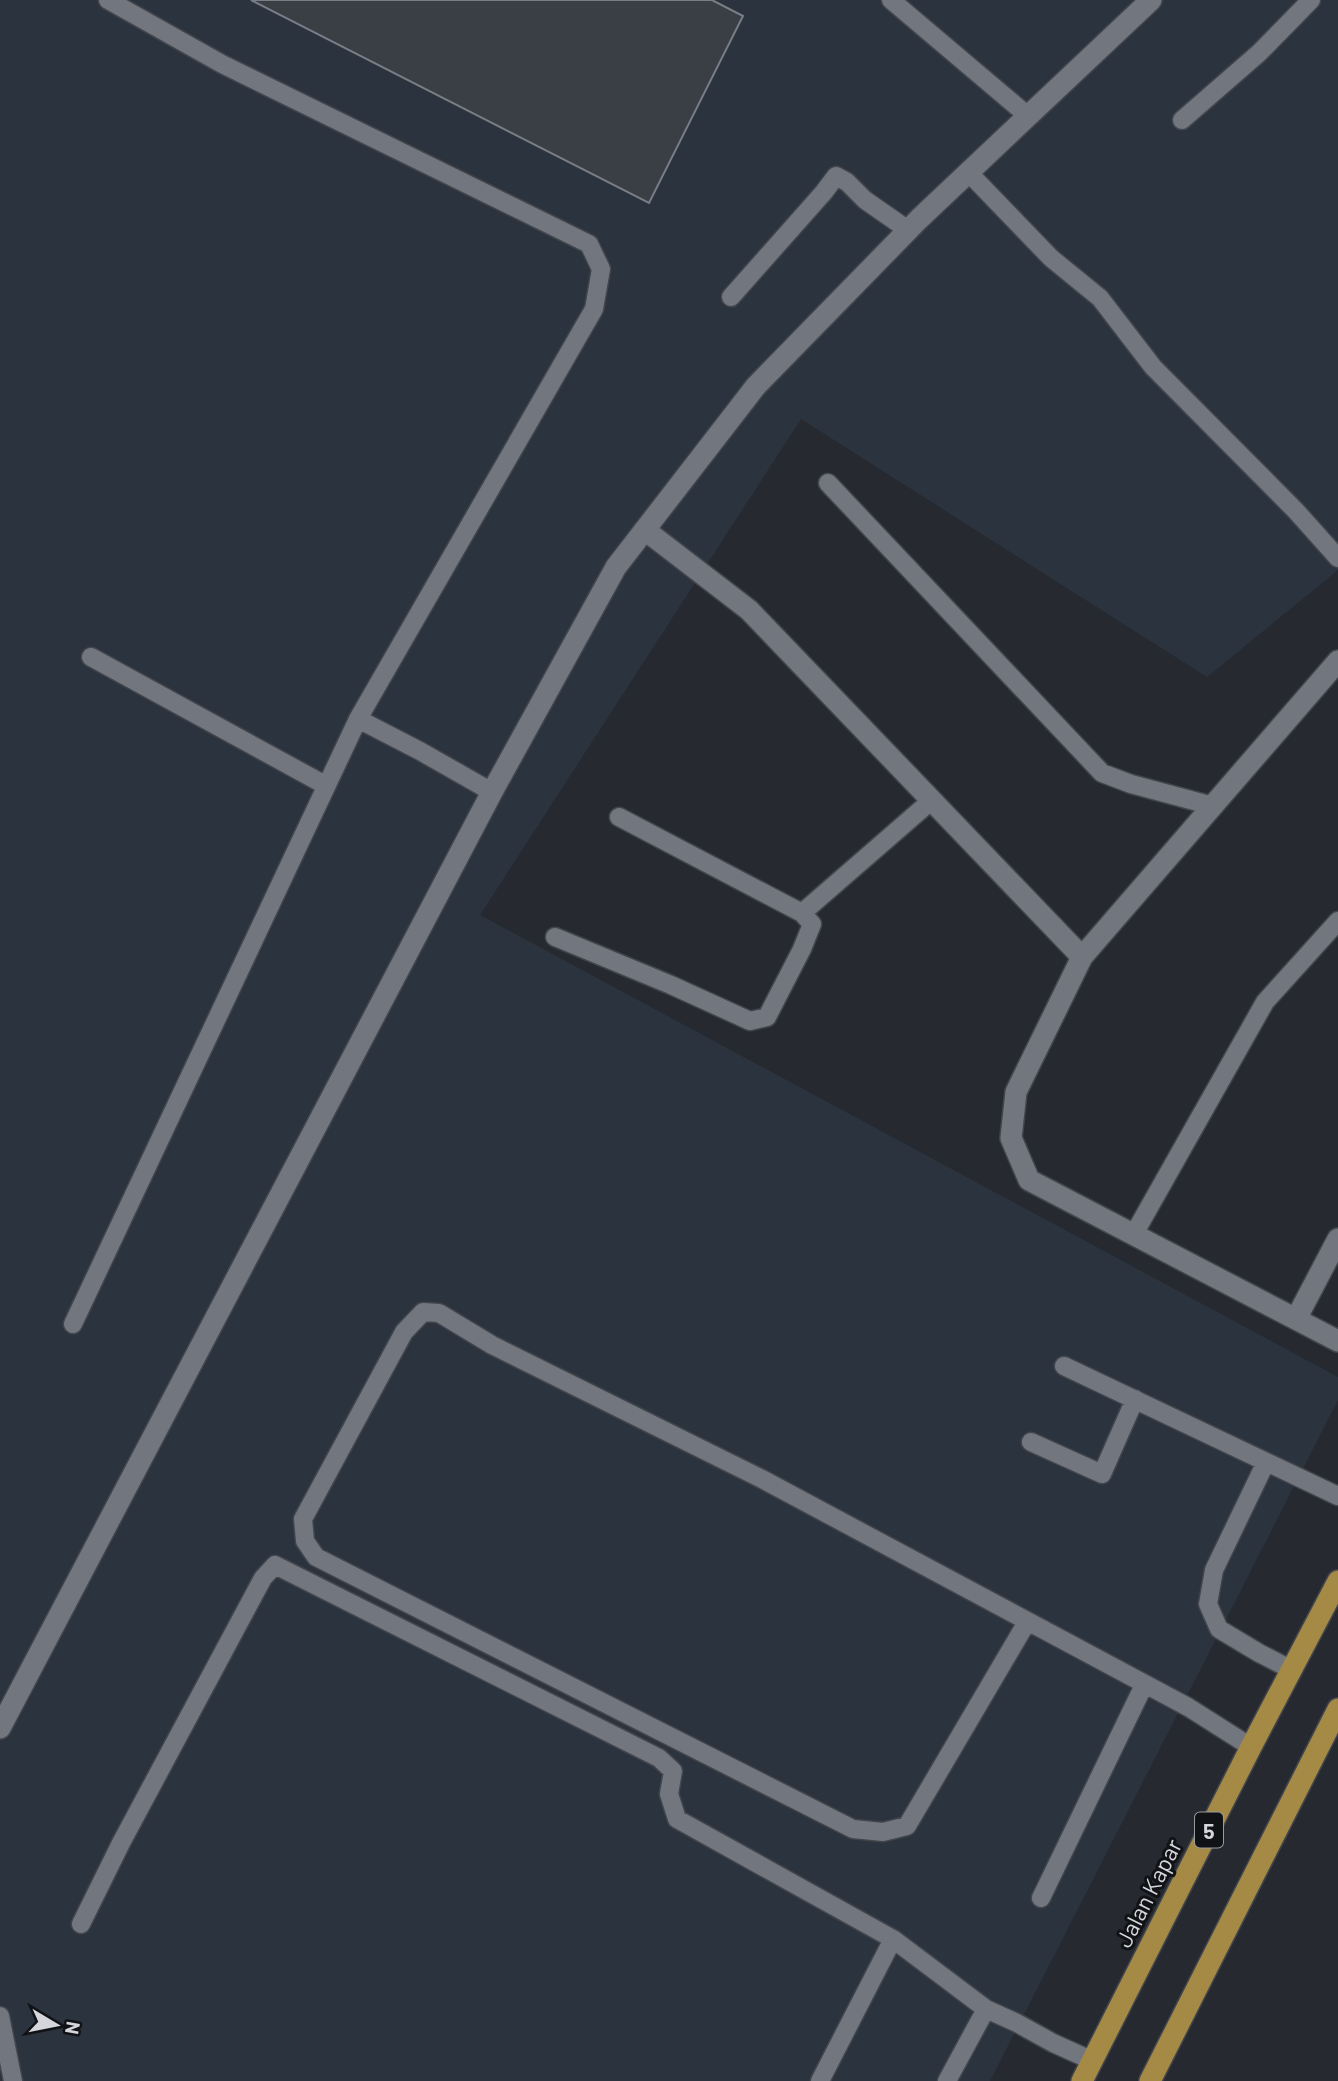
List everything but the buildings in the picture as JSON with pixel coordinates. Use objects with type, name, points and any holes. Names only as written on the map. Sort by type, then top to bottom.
[{"type":"highway","name":"Jalan Kapar","points":[[1083,2081],[1251,1746],[1338,1581]]},
{"type":"highway","points":[[1150,2081],[1338,1709]]},
{"type":"street","points":[[0,1728],[492,792],[616,567],[756,386],[908,230],[1151,0]]},
{"type":"street","points":[[645,530],[749,610],[1082,957]]},
{"type":"street","points":[[1338,660],[1082,957],[1016,1092],[1011,1138],[1029,1180],[1338,1341]]},
{"type":"street","points":[[1296,1319],[1338,1239]]},
{"type":"lane","points":[[73,1324],[358,719],[594,309],[601,269],[589,244],[222,64],[108,0]]},
{"type":"lane","points":[[891,0],[1028,116]]},
{"type":"lane","points":[[1182,120],[1259,53],[1311,0]]},
{"type":"lane","points":[[968,172],[1051,258],[1100,298],[1153,367],[1296,511],[1338,558]]},
{"type":"lane","points":[[731,297],[836,176],[908,230]]},
{"type":"lane","points":[[828,482],[1102,772],[1131,784],[1213,806]]},
{"type":"lane","points":[[91,657],[325,786]]},
{"type":"lane","points":[[358,719],[492,792]]},
{"type":"lane","points":[[803,913],[932,800]]},
{"type":"lane","points":[[555,937],[750,1021],[767,1017],[812,924],[803,913],[619,817]]},
{"type":"lane","points":[[1134,1234],[1265,1002],[1338,921]]},
{"type":"lane","points":[[1027,1622],[907,1826],[883,1832],[853,1829],[316,1557],[305,1541],[303,1519],[404,1332],[423,1312],[439,1313],[492,1345],[762,1479],[1188,1707],[1251,1746]]},
{"type":"lane","points":[[1064,1366],[1338,1496]]},
{"type":"lane","points":[[1031,1441],[1102,1474],[1135,1399]]},
{"type":"lane","points":[[1266,1462],[1214,1570],[1208,1604],[1219,1629],[1292,1670]]},
{"type":"lane","points":[[81,1924],[121,1843],[263,1578],[275,1565],[659,1758],[673,1771],[669,1794],[677,1819],[893,1938],[986,2009],[1093,2061]]},
{"type":"lane","points":[[1041,1898],[1144,1685]]},
{"type":"lane","points":[[820,2081],[893,1938]]},
{"type":"lane","points":[[947,2081],[986,2009]]},
{"type":"lane","points":[[0,2016],[13,2081]]},
{"type":"shaded area","points":[[0,0],[1338,0],[1338,570],[1207,677],[801,419],[480,915],[1338,1377],[1338,1400],[990,2081],[0,2081]]}]
